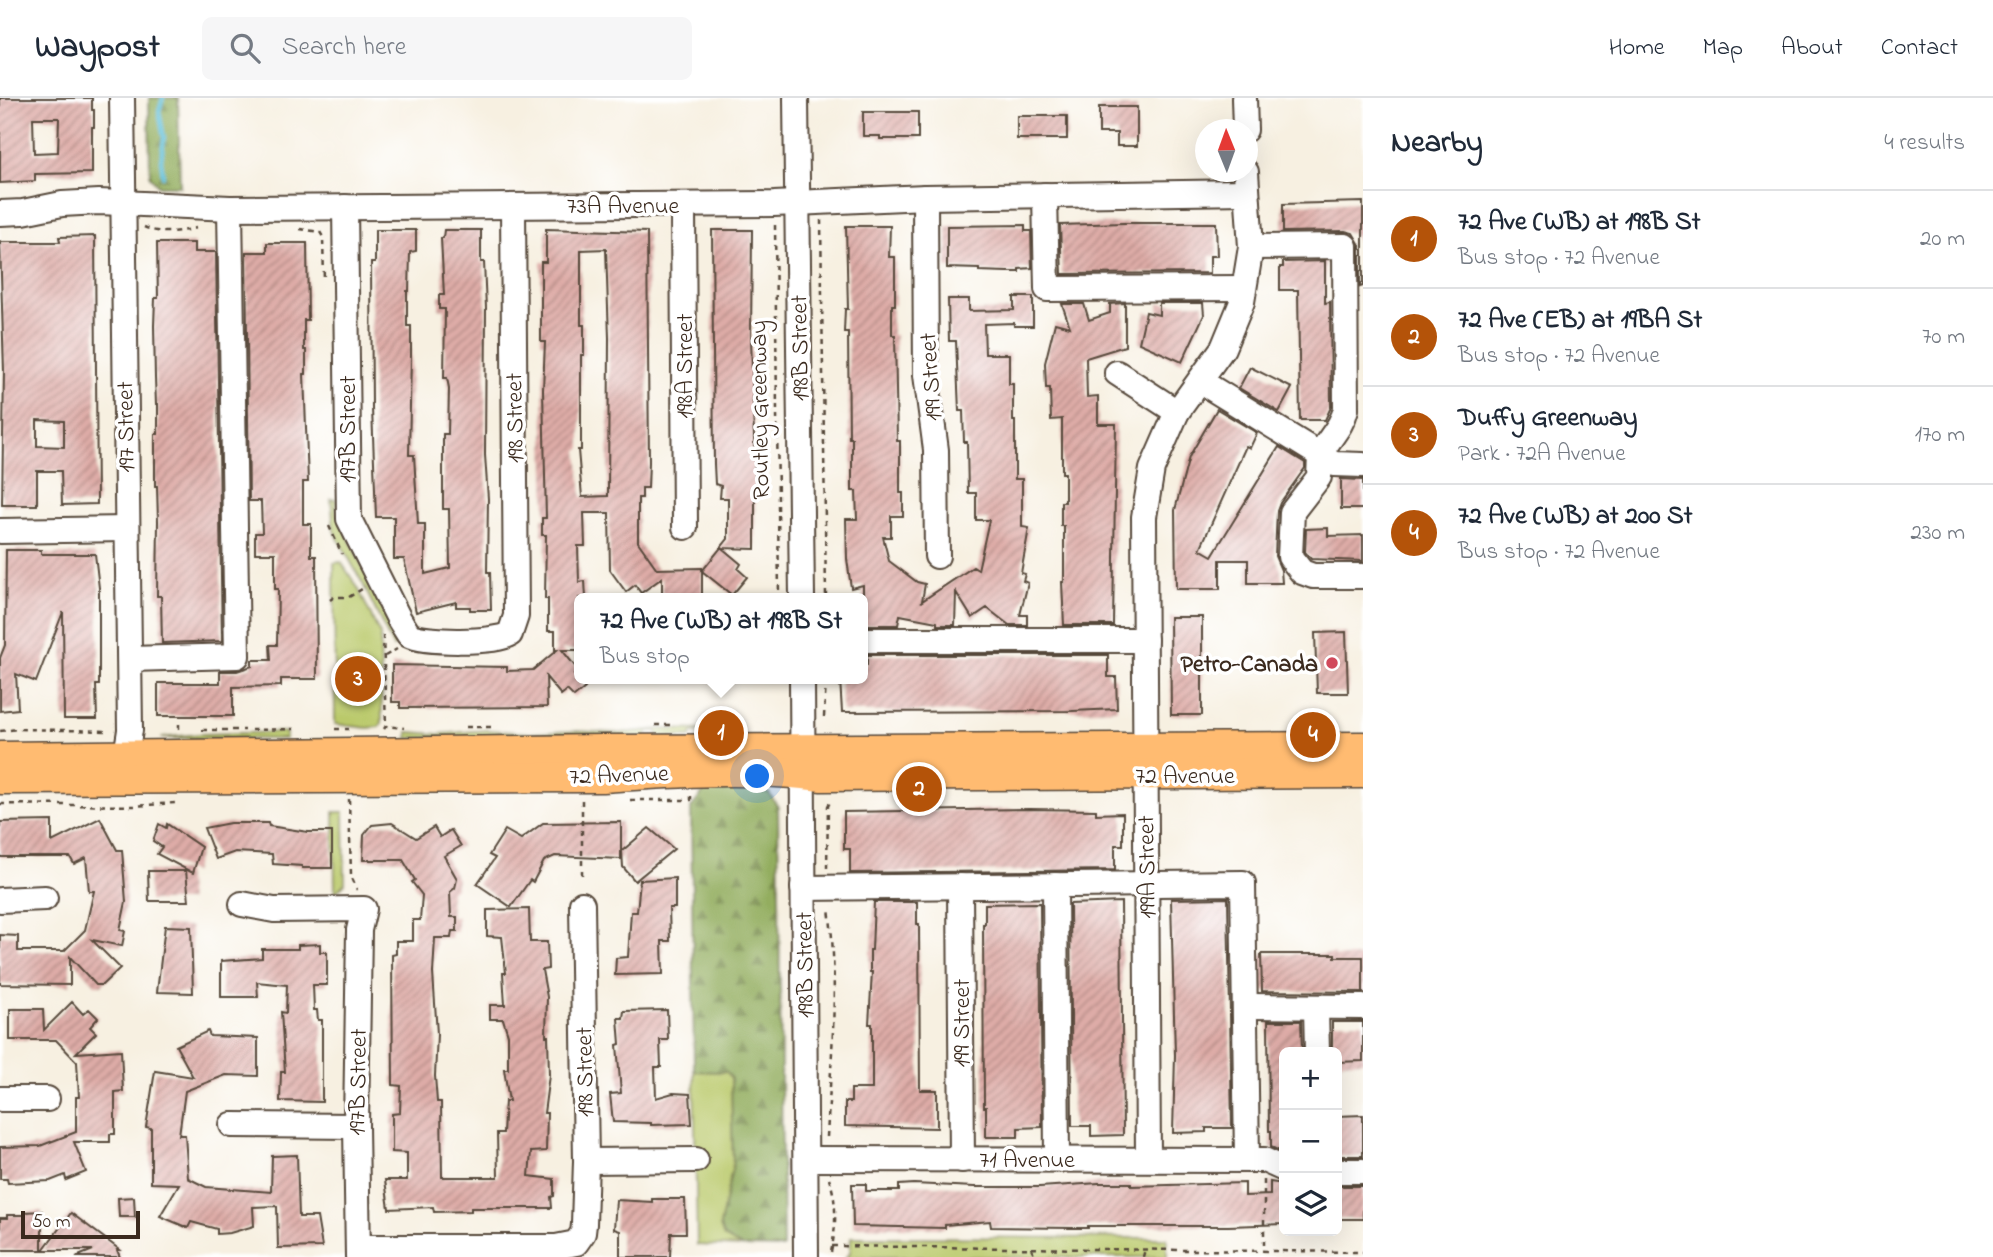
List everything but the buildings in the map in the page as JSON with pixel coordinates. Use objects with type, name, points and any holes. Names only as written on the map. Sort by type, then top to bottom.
[{"type":"main road","name":"72 Avenue","points":[[4,766],[126,756],[803,761],[822,776],[1146,761],[1363,747]]},
{"type":"main road","name":"72 Avenue","points":[[4,766],[602,777],[803,761]]},
{"type":"main road","name":"72 Avenue","points":[[1146,761],[1363,773]]},
{"type":"street","name":"197 Street","points":[[122,98],[126,529],[130,659],[130,730],[126,756]]},
{"type":"street","name":"198B Street","points":[[796,98],[802,593]]},
{"type":"street","points":[[1244,98],[1245,119]]},
{"type":"street","name":"73A Avenue","points":[[0,213],[85,202],[230,208],[797,204],[925,197],[1045,195],[1246,182]]},
{"type":"street","name":"199A Street","points":[[1148,1160],[1144,517],[1152,469],[1177,412],[1223,348],[1242,302],[1251,247],[1246,182]]},
{"type":"street","points":[[1045,195],[1047,289],[1244,288]]},
{"type":"street","name":"199 Street","points":[[925,197],[926,375],[936,450],[937,556]]},
{"type":"street","name":"198A Street","points":[[683,205],[685,527]]},
{"type":"street","name":"198 Street","points":[[406,640],[492,639],[505,637],[513,630],[516,606],[513,206]]},
{"type":"street","name":"197B Street","points":[[345,207],[349,519],[393,607],[406,640]]},
{"type":"street","points":[[130,659],[237,656],[230,208]]},
{"type":"street","points":[[1251,247],[1354,245],[1354,355],[1346,409],[1342,425],[1329,438],[1320,455],[1318,477],[1292,512],[1290,558],[1302,572],[1312,576],[1363,576]]},
{"type":"street","points":[[1117,373],[1177,412]]},
{"type":"street","points":[[1200,381],[1334,464],[1363,465]]},
{"type":"street","points":[[0,531],[126,529]]},
{"type":"street","points":[[868,640],[1145,640]]},
{"type":"street","name":"198B Street","points":[[802,684],[803,761],[815,888],[807,1159],[815,1255]]},
{"type":"street","points":[[815,888],[1243,883],[1246,1006],[1265,1163]]},
{"type":"street","points":[[1055,885],[1058,1159]]},
{"type":"street","name":"199 Street","points":[[960,886],[962,1160]]},
{"type":"street","points":[[0,900],[45,898]]},
{"type":"street","name":"197B Street","points":[[242,904],[274,910],[364,908],[359,930],[356,1126],[358,1252]]},
{"type":"street","name":"198 Street","points":[[358,1252],[556,1247],[576,1243],[580,1239],[584,1224],[586,1161],[582,904]]},
{"type":"street","points":[[1246,1006],[1363,1007]]},
{"type":"street","points":[[1316,1008],[1317,1047]]},
{"type":"street","points":[[0,1099],[47,1099]]},
{"type":"street","points":[[232,1125],[356,1126]]},
{"type":"street","name":"71 Avenue","points":[[807,1159],[1058,1159],[1265,1163]]},
{"type":"street","points":[[586,1161],[695,1160]]},
{"type":"street","points":[[1342,1171],[1363,1171]]},
{"type":"path","points":[[821,220],[826,593]]},
{"type":"path","name":"Routley Greenway","points":[[775,222],[779,593]]},
{"type":"path","points":[[141,225],[152,231],[173,233],[196,228]]},
{"type":"path","points":[[289,228],[316,231],[323,237],[324,293]]},
{"type":"path","points":[[328,518],[330,533],[343,555]]},
{"type":"path","points":[[330,600],[334,597],[349,597],[362,590]]},
{"type":"path","points":[[383,633],[386,726]]},
{"type":"path","points":[[385,656],[406,640]]},
{"type":"path","points":[[823,720],[826,684]]},
{"type":"path","points":[[222,723],[222,729]]},
{"type":"path","points":[[179,724],[179,732]]},
{"type":"path","points":[[349,799],[351,875],[354,880]]},
{"type":"path","points":[[582,800],[582,877]]},
{"type":"path","points":[[827,1143],[835,994],[834,935],[815,888],[830,802]]},
{"type":"path","points":[[1265,1163],[1265,1250]]},
{"type":"path","points":[[828,1176],[835,1196],[836,1217],[832,1246]]},
{"type":"path","points":[[815,1255],[832,1246],[1363,1252]]},
{"type":"path","points":[[1031,1248],[1036,1257]]},
{"type":"path","points":[[1143,1257],[1145,1249]]},
{"type":"green space","points":[[149,98],[178,98],[180,186],[159,186],[150,176]]},
{"type":"green space","points":[[331,499],[336,499],[337,513],[394,633],[391,636],[393,641],[398,639],[400,642],[393,647],[334,531]]},
{"type":"green space","points":[[341,562],[358,588],[380,635],[382,723],[379,727],[335,724],[334,563]]},
{"type":"green space","points":[[661,729],[709,730],[709,737],[704,737],[703,733],[692,733],[691,737],[658,737],[657,731],[647,731],[647,737],[408,738],[408,732],[439,734],[490,730],[620,733]]},
{"type":"green space","points":[[286,732],[286,739],[161,738],[200,734]]},
{"type":"green space","points":[[741,788],[769,793],[778,807],[783,1248],[742,1247],[724,1237],[720,1226],[733,1164],[731,1078],[727,1072],[694,1071],[691,808],[706,789]]},
{"type":"green space","points":[[334,812],[344,812],[345,883],[335,893]]},
{"type":"green space","points":[[694,1071],[727,1072],[731,1078],[733,1164],[720,1226],[724,1237],[742,1247],[697,1245]]},
{"type":"green space","points":[[851,1237],[1167,1238],[1167,1257],[846,1257],[850,1253]]},
{"type":"waterway","points":[[163,98],[159,111],[164,138],[161,160],[163,176]]},
{"type":"place","name":"Petro-Canada","points":[[1332,663]]},
{"type":"place","name":"Duffy Greenway","points":[[358,679]]},
{"type":"place","name":"72 Ave (WB) at 198B St","points":[[721,733]]},
{"type":"place","name":"72 Ave (WB) at 200 St","points":[[1313,735]]},
{"type":"place","name":"72 Ave (EB) at 19BA St","points":[[919,789]]}]
